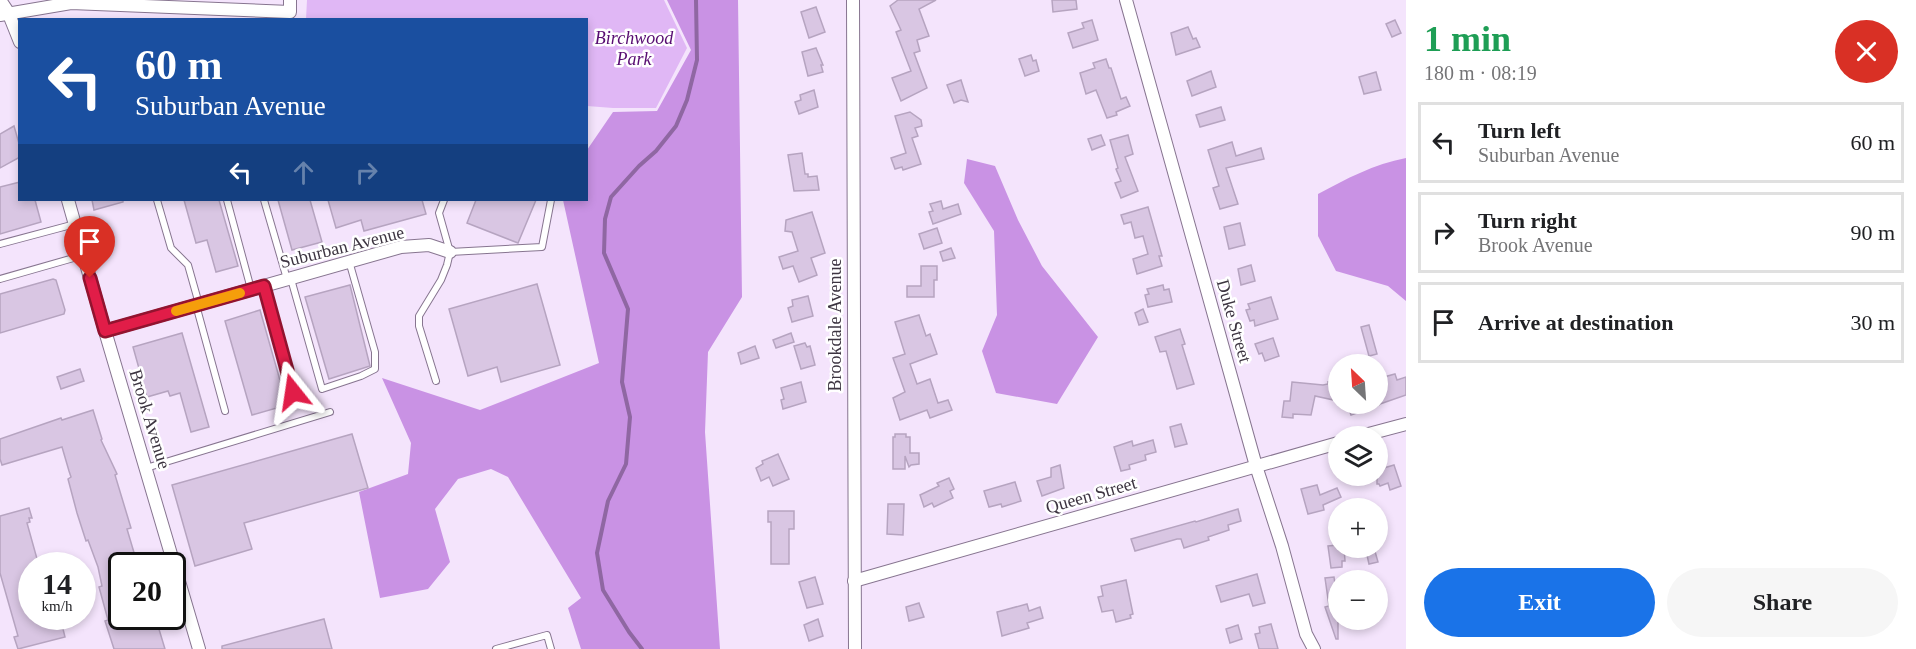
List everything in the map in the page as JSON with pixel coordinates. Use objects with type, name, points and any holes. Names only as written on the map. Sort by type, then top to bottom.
[{"type":"street","points":[[0,0],[4,13],[18,38]]},
{"type":"street","name":"Brookdale Avenue","points":[[853,0],[855,649]]},
{"type":"street","name":"Duke Street","points":[[1126,0],[1256,466],[1282,546],[1306,634],[1314,649]]},
{"type":"street","points":[[4,13],[71,3],[131,2],[290,6]]},
{"type":"street","name":"Brook Avenue","points":[[68,201],[199,649]]},
{"type":"street","name":"Suburban Avenue","points":[[105,331],[401,247],[429,245],[450,252]]},
{"type":"street","points":[[1388,429],[1406,424]]},
{"type":"street","name":"Queen Street","points":[[854,581],[1328,446]]},
{"type":"lane","points":[[157,201],[171,248],[188,265],[225,411]]},
{"type":"lane","points":[[227,201],[250,290]]},
{"type":"lane","points":[[264,201],[322,389],[375,369],[375,352],[349,261]]},
{"type":"lane","points":[[436,381],[419,326],[419,316],[441,280],[450,252],[439,213],[444,201]]},
{"type":"lane","points":[[450,252],[542,247],[551,201]]},
{"type":"lane","points":[[0,244],[75,224]]},
{"type":"lane","points":[[0,279],[84,255]]},
{"type":"lane","points":[[264,286],[293,392]]},
{"type":"lane","points":[[145,468],[330,412]]},
{"type":"lane","points":[[496,649],[547,635],[551,649]]},
{"type":"green space","name":"Birchwood Park","points":[[307,0],[664,0],[687,48],[656,108],[588,106],[588,18],[306,18]]},
{"type":"shaded area","points":[[667,0],[738,0],[742,297],[708,352],[705,432],[720,649],[581,649],[568,608],[581,598],[508,477],[491,469],[458,479],[435,509],[450,562],[428,589],[380,598],[359,492],[408,474],[411,443],[382,378],[480,410],[599,363],[563,201],[588,201],[588,149],[613,112],[657,111],[691,50]]},
{"type":"shaded area","points":[[1406,158],[1406,301],[1388,286],[1336,271],[1318,236],[1318,194],[1371,168]]},
{"type":"shaded area","points":[[967,159],[995,166],[1018,220],[1042,266],[1098,337],[1057,404],[996,393],[982,351],[997,315],[994,231],[964,183]]},
{"type":"building","points":[[898,0],[936,0],[919,9],[929,36],[917,40],[920,51],[914,53],[927,88],[901,101],[892,78],[911,71],[896,32],[901,30],[890,6]]},
{"type":"building","points":[[1052,0],[1076,0],[1077,9],[1053,12]]},
{"type":"building","points":[[816,7],[825,32],[809,38],[801,12]]},
{"type":"building","points":[[1092,20],[1098,40],[1073,48],[1068,33],[1084,28],[1082,23]]},
{"type":"building","points":[[1395,20],[1401,33],[1392,37],[1386,24]]},
{"type":"building","points":[[1188,27],[1193,39],[1196,38],[1200,47],[1176,55],[1171,33]]},
{"type":"building","points":[[816,48],[823,65],[821,65],[823,72],[808,76],[802,52]]},
{"type":"building","points":[[1031,55],[1033,61],[1036,60],[1039,71],[1025,76],[1019,59]]},
{"type":"building","points":[[1106,59],[1121,99],[1126,97],[1130,106],[1116,112],[1117,115],[1107,118],[1096,90],[1086,94],[1080,73],[1095,68],[1093,63]]},
{"type":"building","points":[[1211,71],[1216,87],[1192,96],[1187,81]]},
{"type":"building","points":[[1376,72],[1381,90],[1364,94],[1359,77]]},
{"type":"building","points":[[961,80],[968,102],[961,100],[954,103],[947,85]]},
{"type":"building","points":[[814,90],[818,107],[799,114],[795,102],[801,100],[800,95]]},
{"type":"building","points":[[1221,107],[1225,120],[1200,127],[1196,115]]},
{"type":"building","points":[[910,112],[921,120],[922,126],[915,128],[918,136],[912,138],[921,164],[903,170],[902,167],[895,169],[891,158],[906,153],[895,116]]},
{"type":"building","points":[[14,126],[18,140],[18,158],[0,168],[0,134]]},
{"type":"building","points":[[1101,135],[1105,145],[1092,150],[1088,139]]},
{"type":"building","points":[[1128,135],[1133,154],[1125,157],[1138,191],[1121,198],[1115,183],[1121,181],[1110,140]]},
{"type":"building","points":[[1232,142],[1236,156],[1261,148],[1264,159],[1226,168],[1238,204],[1220,209],[1213,188],[1219,186],[1208,150]]},
{"type":"building","points":[[802,153],[805,174],[808,174],[808,177],[817,176],[819,190],[794,191],[788,155]]},
{"type":"building","points":[[18,182],[18,201],[35,201],[41,222],[0,234],[0,187]]},
{"type":"building","points":[[92,201],[123,201],[123,202],[94,210]]},
{"type":"building","points":[[184,201],[219,201],[238,266],[216,272],[207,240],[196,243]]},
{"type":"building","points":[[278,201],[310,201],[322,242],[292,250]]},
{"type":"building","points":[[328,201],[422,201],[426,214],[364,231],[361,220],[336,228]]},
{"type":"building","points":[[476,201],[536,201],[518,243],[467,223]]},
{"type":"building","points":[[941,201],[943,209],[958,204],[961,214],[933,224],[929,212],[933,211],[930,204]]},
{"type":"building","points":[[1148,207],[1162,256],[1159,256],[1162,266],[1137,274],[1133,259],[1148,254],[1143,236],[1135,238],[1131,222],[1124,224],[1121,215]]},
{"type":"building","points":[[812,212],[825,253],[811,258],[817,275],[799,282],[793,266],[783,269],[779,257],[798,251],[792,232],[785,231],[786,220]]},
{"type":"building","points":[[1240,223],[1245,245],[1229,249],[1224,227]]},
{"type":"building","points":[[937,228],[942,243],[924,249],[919,234]]},
{"type":"building","points":[[951,248],[955,258],[943,261],[940,252]]},
{"type":"building","points":[[1251,265],[1255,281],[1241,285],[1238,269]]},
{"type":"building","points":[[921,266],[937,266],[934,297],[907,297],[907,286],[921,286]]},
{"type":"building","points":[[56,280],[65,310],[64,314],[0,333],[0,294]]},
{"type":"building","points":[[537,284],[560,365],[501,382],[497,367],[468,376],[449,309]]},
{"type":"building","points":[[350,285],[370,366],[329,379],[305,297]]},
{"type":"building","points":[[1163,285],[1164,290],[1169,289],[1172,302],[1148,307],[1145,295],[1149,294],[1147,289]]},
{"type":"building","points":[[808,296],[813,316],[792,322],[788,308],[793,306],[792,300]]},
{"type":"building","points":[[1271,297],[1278,319],[1255,326],[1254,320],[1250,321],[1246,310],[1250,309],[1248,304]]},
{"type":"building","points":[[1143,309],[1148,322],[1139,325],[1135,313]]},
{"type":"building","points":[[260,310],[287,405],[252,415],[225,321]]},
{"type":"building","points":[[919,315],[926,336],[930,334],[937,354],[910,364],[917,384],[930,379],[938,403],[948,400],[952,410],[930,418],[927,410],[900,420],[893,398],[905,392],[893,358],[905,354],[895,322]]},
{"type":"building","points":[[1369,325],[1377,354],[1368,354],[1361,327]]},
{"type":"building","points":[[1180,329],[1185,344],[1182,345],[1194,384],[1177,389],[1166,351],[1160,352],[1155,337]]},
{"type":"building","points":[[182,333],[209,427],[191,432],[180,393],[170,396],[168,391],[147,397],[133,347]]},
{"type":"building","points":[[791,333],[794,342],[776,348],[773,340]]},
{"type":"building","points":[[1273,338],[1279,356],[1265,361],[1255,344]]},
{"type":"building","points":[[805,343],[807,347],[810,346],[815,365],[801,369],[794,346]]},
{"type":"building","points":[[755,346],[759,358],[741,364],[738,353]]},
{"type":"building","points":[[80,369],[84,381],[61,389],[57,377]]},
{"type":"building","points":[[1395,374],[1397,380],[1406,377],[1406,395],[1388,401],[1388,376]]},
{"type":"building","points":[[801,382],[806,402],[783,409],[781,400],[784,399],[781,388]]},
{"type":"building","points":[[1292,382],[1328,384],[1328,399],[1315,396],[1311,415],[1293,414],[1293,418],[1282,417],[1284,401],[1290,401]]},
{"type":"building","points":[[93,410],[101,440],[117,474],[115,475],[131,528],[127,529],[134,552],[108,552],[108,620],[99,587],[102,586],[96,552],[92,552],[88,540],[86,541],[68,479],[71,477],[62,447],[2,465],[0,459],[0,439],[61,418],[62,420]]},
{"type":"building","points":[[1181,424],[1187,444],[1175,447],[1170,427]]},
{"type":"building","points":[[352,434],[368,488],[244,523],[252,549],[195,566],[172,485]]},
{"type":"building","points":[[895,434],[906,434],[906,437],[910,437],[910,453],[919,453],[919,464],[909,467],[905,456],[905,469],[893,469],[893,437]]},
{"type":"building","points":[[1153,440],[1156,452],[1145,455],[1146,460],[1129,465],[1130,469],[1121,471],[1114,447],[1132,441],[1133,446]]},
{"type":"building","points":[[778,454],[789,479],[773,486],[769,477],[761,481],[756,468],[763,464],[762,461]]},
{"type":"building","points":[[1060,465],[1064,488],[1042,496],[1037,481],[1051,477],[1051,468]]},
{"type":"building","points":[[1394,465],[1401,486],[1390,490],[1388,483],[1388,467]]},
{"type":"building","points":[[949,478],[954,489],[950,491],[953,498],[934,507],[932,503],[924,507],[920,495],[939,486],[937,483]]},
{"type":"building","points":[[1015,482],[1021,501],[1002,507],[1001,504],[989,507],[984,491]]},
{"type":"building","points":[[1317,485],[1320,495],[1337,488],[1341,497],[1328,498],[1328,503],[1323,505],[1324,510],[1308,514],[1301,489]]},
{"type":"building","points":[[888,504],[904,504],[903,535],[887,534]]},
{"type":"building","points":[[29,508],[32,518],[29,518],[30,522],[27,523],[35,552],[18,552],[18,630],[63,630],[65,637],[18,649],[14,637],[18,636],[0,573],[0,516]]},
{"type":"building","points":[[1238,509],[1241,521],[1228,525],[1229,530],[1208,537],[1209,540],[1184,548],[1181,539],[1177,539],[1135,551],[1131,539]]},
{"type":"building","points":[[768,511],[794,511],[794,529],[789,529],[789,564],[771,564],[771,522],[768,522]]},
{"type":"building","points":[[1330,558],[1345,558],[1342,567],[1331,568]]},
{"type":"building","points":[[1368,558],[1377,558],[1378,562],[1369,564]]},
{"type":"building","points":[[1257,574],[1265,603],[1253,606],[1249,594],[1221,602],[1216,586]]},
{"type":"building","points":[[815,577],[823,604],[807,608],[799,582]]},
{"type":"building","points":[[1325,578],[1328,578],[1328,599]]},
{"type":"building","points":[[1126,580],[1133,614],[1130,615],[1131,618],[1116,622],[1113,610],[1102,612],[1098,597],[1103,596],[1101,586]]},
{"type":"building","points":[[919,603],[924,617],[909,621],[906,607]]},
{"type":"building","points":[[1027,604],[1029,611],[1040,607],[1043,618],[1027,623],[1029,628],[1002,636],[997,612]]},
{"type":"building","points":[[324,619],[332,649],[222,649],[222,646]]},
{"type":"building","points":[[818,619],[823,636],[809,641],[804,625]]},
{"type":"building","points":[[108,620],[108,630],[159,630],[165,649],[114,649],[105,621]]},
{"type":"building","points":[[1271,624],[1278,649],[1259,649],[1255,634],[1260,633],[1259,627]]},
{"type":"building","points":[[1238,625],[1242,639],[1230,643],[1226,629]]},
{"type":"building","points":[[1333,630],[1338,630],[1338,639]]},
{"type":"waterway","points":[[642,649],[603,590],[597,553],[608,501],[626,464],[630,417],[622,382],[628,309],[604,253],[605,219],[611,197],[656,151],[676,126],[687,100],[697,60],[696,0]]},
{"type":"slow traffic","points":[[176,311],[240,293]]},
{"type":"route","points":[[90,278],[105,331],[264,286],[293,392]]}]
